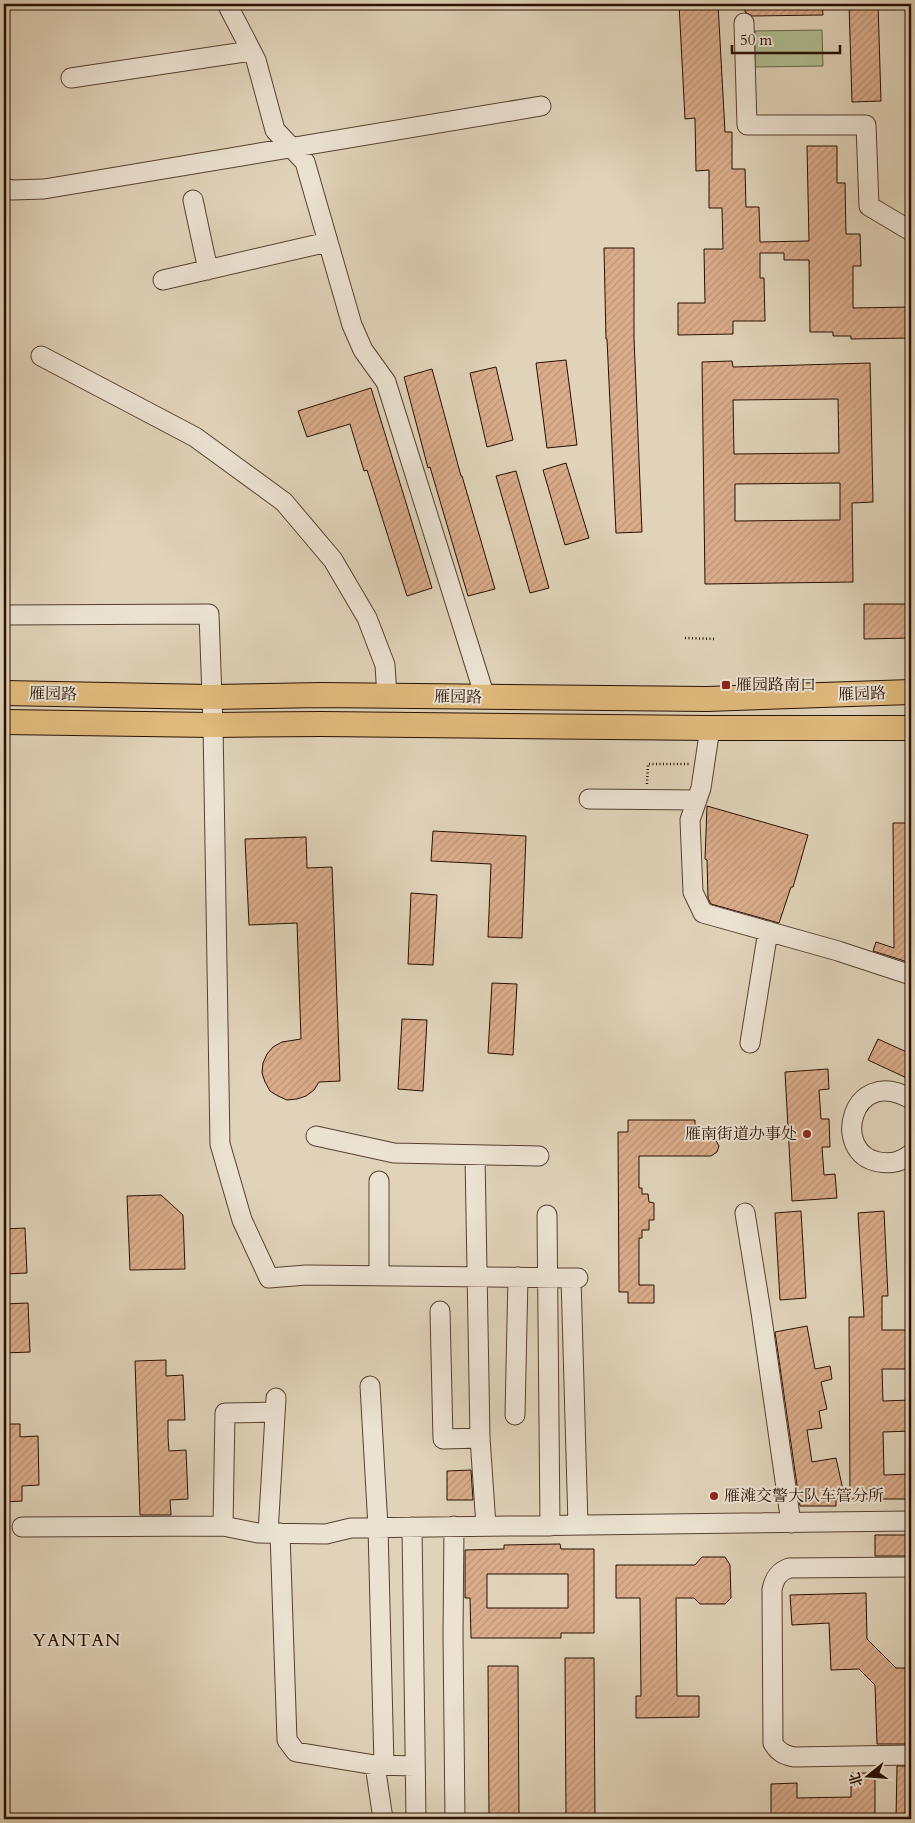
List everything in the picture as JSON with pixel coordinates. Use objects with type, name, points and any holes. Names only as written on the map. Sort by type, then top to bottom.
[{"type":"main road","name":"雁园路","points":[[4,693],[211,697],[387,696],[707,699],[911,692]]},
{"type":"main road","name":"雁园路","points":[[4,722],[213,725],[911,728]]},
{"type":"street","points":[[226,4],[256,60],[275,130],[305,162],[352,325],[363,350],[386,382],[485,697]]},
{"type":"street","points":[[744,23],[747,125],[866,125],[869,206],[911,231]]},
{"type":"street","points":[[71,78],[251,51]]},
{"type":"street","points":[[8,189],[44,189],[541,106]]},
{"type":"street","points":[[193,200],[208,270]]},
{"type":"street","points":[[164,280],[328,242]]},
{"type":"street","points":[[41,356],[195,437],[284,502],[333,560],[368,618],[385,665],[387,696]]},
{"type":"street","points":[[4,615],[209,614],[213,725],[220,1144],[242,1220],[269,1278],[306,1275],[575,1278],[578,1525]]},
{"type":"street","points":[[710,728],[702,788],[690,820],[693,892],[703,913],[838,951],[911,975]]},
{"type":"street","points":[[588,799],[697,800]]},
{"type":"street","points":[[750,1043],[768,931]]},
{"type":"street","points":[[911,1099],[900,1092],[885,1090],[872,1094],[860,1102],[853,1115],[851,1129],[854,1143],[863,1154],[875,1162],[890,1164],[903,1160],[911,1154]]},
{"type":"street","points":[[316,1136],[394,1153],[539,1156]]},
{"type":"street","points":[[475,1156],[480,1438],[486,1526]]},
{"type":"street","points":[[379,1181],[379,1275]]},
{"type":"street","points":[[745,1213],[791,1523]]},
{"type":"street","points":[[548,1215],[550,1526]]},
{"type":"street","points":[[515,1415],[518,1277]]},
{"type":"street","points":[[440,1311],[444,1439],[480,1438]]},
{"type":"street","points":[[370,1386],[378,1527],[380,1765],[383,1819]]},
{"type":"street","points":[[223,1526],[225,1412],[276,1405],[274,1533],[287,1740],[296,1752],[380,1765],[415,1766]]},
{"type":"street","points":[[22,1527],[223,1526],[258,1533],[326,1534],[351,1528],[378,1527],[911,1521]]},
{"type":"street","points":[[454,1526],[455,1819]]},
{"type":"street","points":[[412,1527],[416,1819]]},
{"type":"street","points":[[911,1567],[789,1568],[777,1576],[772,1590],[773,1743],[776,1748],[782,1753],[794,1757],[911,1756]]},
{"type":"path","points":[[685,638],[715,639]]},
{"type":"path","points":[[647,800],[648,764],[696,764]]},
{"type":"green space","points":[[822,30],[823,66],[755,67],[755,31]]},
{"type":"building","points":[[679,4],[718,4],[725,132],[732,132],[732,169],[745,169],[746,207],[759,207],[760,242],[809,241],[807,146],[837,146],[837,183],[845,183],[846,234],[860,234],[861,266],[853,266],[853,308],[911,307],[911,338],[851,339],[851,336],[833,336],[833,332],[810,332],[809,260],[784,260],[784,253],[760,253],[760,278],[764,278],[765,321],[733,321],[733,334],[678,335],[678,303],[705,303],[704,249],[723,249],[722,208],[709,208],[709,170],[696,171],[695,118],[685,119]]},
{"type":"building","points":[[745,4],[822,4],[823,15],[752,16],[745,12]]},
{"type":"building","points":[[849,4],[878,4],[881,101],[852,102]]},
{"type":"building","points":[[604,248],[634,248],[634,338],[642,532],[616,533],[606,339]]},
{"type":"building","points":[[566,360],[577,445],[547,448],[536,363]]},
{"type":"building","points":[[732,361],[733,367],[870,363],[873,502],[852,503],[853,582],[705,584],[702,362]],"holes":[[[838,399],[839,453],[734,454],[733,400]],[[840,483],[840,520],[735,521],[735,484]]]},
{"type":"building","points":[[496,367],[513,440],[487,447],[470,373]]},
{"type":"building","points":[[432,369],[461,476],[495,589],[468,596],[430,467],[428,468],[404,377]]},
{"type":"building","points":[[371,388],[432,588],[407,596],[367,470],[364,471],[350,424],[307,437],[298,411]]},
{"type":"building","points":[[566,463],[589,538],[565,545],[543,470]]},
{"type":"building","points":[[516,471],[549,588],[530,593],[496,476]]},
{"type":"building","points":[[864,604],[911,604],[911,638],[864,639]]},
{"type":"building","points":[[707,806],[808,835],[793,887],[791,887],[779,923],[711,904],[708,898],[707,860],[705,859]]},
{"type":"building","points":[[893,823],[911,823],[911,963],[873,951],[876,942],[894,948]]},
{"type":"building","points":[[433,831],[526,836],[522,938],[488,937],[491,864],[431,861]]},
{"type":"building","points":[[306,837],[307,868],[332,867],[340,1081],[319,1082],[314,1090],[306,1096],[287,1100],[270,1091],[262,1073],[263,1063],[273,1047],[282,1042],[301,1039],[297,923],[249,925],[245,839]]},
{"type":"building","points":[[411,893],[437,895],[433,965],[408,964]]},
{"type":"building","points":[[492,983],[517,984],[513,1055],[488,1053]]},
{"type":"building","points":[[402,1019],[427,1020],[423,1091],[398,1089]]},
{"type":"building","points":[[878,1039],[911,1054],[911,1080],[868,1060]]},
{"type":"building","points":[[828,1069],[829,1089],[819,1090],[821,1119],[829,1119],[830,1147],[822,1147],[824,1175],[835,1174],[837,1198],[792,1201],[785,1072]]},
{"type":"building","points":[[628,1120],[695,1120],[695,1135],[714,1137],[719,1146],[717,1152],[711,1156],[639,1156],[639,1188],[642,1188],[642,1194],[648,1194],[649,1202],[654,1203],[654,1220],[649,1220],[649,1230],[642,1230],[642,1238],[639,1238],[639,1285],[654,1285],[654,1303],[628,1303],[628,1292],[619,1292],[618,1132],[628,1132]]},
{"type":"building","points":[[161,1195],[183,1215],[185,1269],[130,1270],[127,1196]]},
{"type":"building","points":[[801,1211],[806,1298],[780,1300],[775,1213]]},
{"type":"building","points":[[884,1211],[888,1296],[882,1296],[882,1330],[911,1330],[911,1369],[882,1369],[883,1401],[911,1400],[911,1431],[883,1432],[884,1475],[911,1474],[911,1499],[850,1499],[849,1317],[864,1317],[858,1213]]},
{"type":"building","points":[[25,1228],[27,1273],[4,1274],[4,1229]]},
{"type":"building","points":[[28,1303],[30,1352],[4,1353],[4,1304]]},
{"type":"building","points":[[807,1326],[815,1369],[830,1366],[832,1379],[821,1382],[827,1409],[819,1411],[822,1428],[807,1430],[812,1462],[836,1458],[845,1499],[836,1499],[836,1506],[800,1506],[775,1332]]},
{"type":"building","points":[[166,1360],[166,1376],[183,1375],[185,1420],[168,1420],[168,1437],[169,1451],[186,1450],[188,1499],[170,1500],[171,1515],[140,1515],[135,1361]]},
{"type":"building","points":[[4,1424],[20,1424],[20,1437],[38,1436],[39,1485],[22,1486],[22,1501],[4,1502]]},
{"type":"building","points":[[471,1470],[473,1500],[447,1500],[447,1471]]},
{"type":"building","points":[[875,1535],[911,1535],[911,1556],[875,1556]]},
{"type":"building","points":[[560,1544],[561,1549],[594,1549],[594,1633],[561,1633],[561,1638],[471,1638],[470,1598],[465,1598],[465,1550],[504,1549],[504,1545]],"holes":[[[487,1574],[568,1574],[568,1608],[487,1608]]]},
{"type":"building","points":[[702,1557],[725,1557],[730,1565],[731,1598],[725,1604],[700,1604],[694,1598],[676,1598],[677,1696],[699,1696],[699,1717],[636,1718],[636,1696],[641,1696],[640,1598],[616,1598],[616,1565],[695,1565]]},
{"type":"building","points":[[866,1593],[867,1639],[896,1668],[907,1668],[910,1744],[877,1744],[875,1685],[859,1669],[831,1670],[829,1623],[792,1625],[790,1595]]},
{"type":"building","points":[[565,1658],[594,1658],[595,1819],[566,1819]]},
{"type":"building","points":[[488,1666],[518,1666],[519,1819],[489,1819]]},
{"type":"building","points":[[897,1766],[911,1766],[911,1819],[896,1819]]},
{"type":"building","points":[[851,1773],[875,1773],[875,1819],[771,1819],[771,1784],[797,1783],[797,1798],[851,1797]]},
{"type":"place","name":"雁园路南口","points":[[726,685]]},
{"type":"place","name":"雁南街道办事处","points":[[807,1134]]},
{"type":"place","name":"雁滩交警大队车管分所","points":[[714,1496]]},
{"type":"district","name":"YANTAN","points":[[77,1640]]}]
